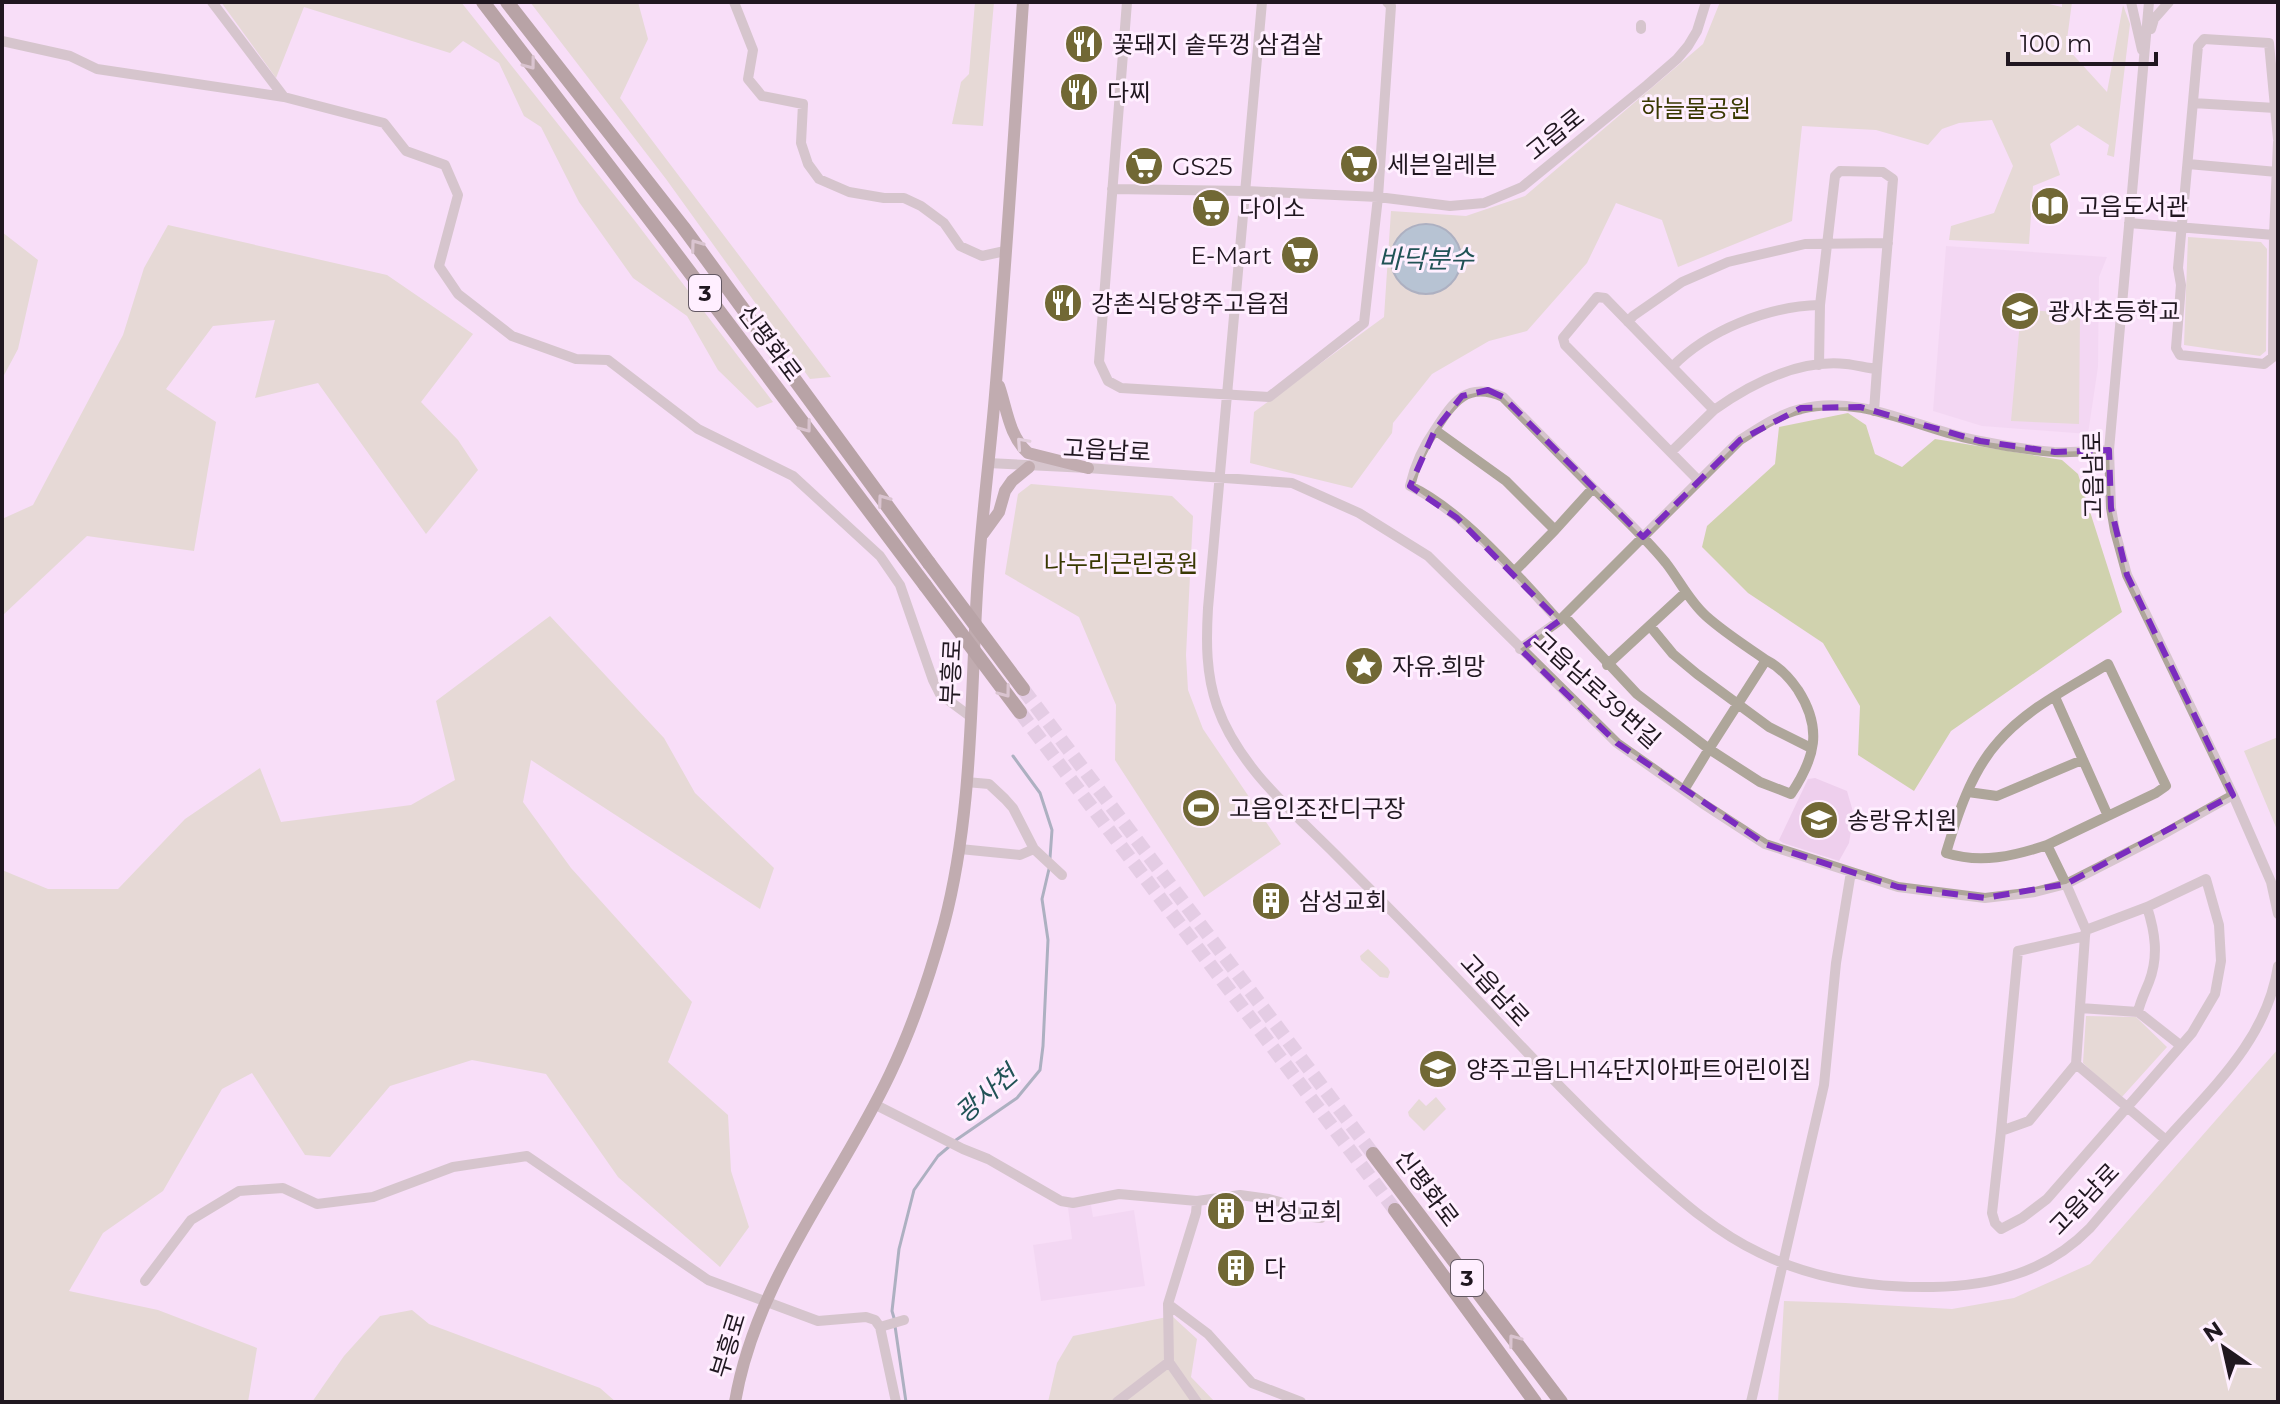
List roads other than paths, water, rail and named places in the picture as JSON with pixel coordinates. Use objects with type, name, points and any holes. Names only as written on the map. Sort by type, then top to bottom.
[{"type":"highway","name":"신평화로","points":[[483,2],[1020,712]]},
{"type":"highway","name":"신평화로","points":[[507,2],[683,227],[1023,689]]},
{"type":"highway","name":"신평화로","points":[[1373,1154],[1561,1402]]},
{"type":"highway","name":"신평화로","points":[[1395,1210],[1535,1402]]},
{"type":"main road","name":"부흥로","points":[[735,1402],[744,1362],[772,1284],[889,1076],[930,973],[960,849],[1023,2]]},
{"type":"main road","points":[[996,376],[1012,432],[1021,447],[1028,453],[1088,468]]},
{"type":"main road","points":[[981,536],[999,512],[1005,491],[1029,467]]},
{"type":"street","points":[[212,2],[284,97]]},
{"type":"street","points":[[734,2],[753,50],[748,79],[762,96],[803,104],[801,143],[808,164],[819,179],[849,192],[904,198],[944,223],[960,246],[982,256],[1005,251]]},
{"type":"street","points":[[1127,2],[1099,362],[1108,381],[1121,388],[1269,397],[1364,323],[1378,197],[1391,6],[1387,2]]},
{"type":"street","points":[[1219,477],[1262,2]]},
{"type":"street","name":"고읍로","points":[[1378,197],[1450,206],[1484,203],[1522,187],[1677,59],[1697,31],[1706,2]]},
{"type":"street","points":[[2131,2],[2137,36],[2144,54]]},
{"type":"street","name":"고읍남로","points":[[2149,2],[2109,450],[2111,508],[2127,575],[2233,795],[2271,882],[2278,914]]},
{"type":"street","points":[[2144,54],[2154,19],[2169,2]]},
{"type":"street","points":[[2204,39],[2269,43],[2278,141],[2273,357],[2264,364],[2180,355],[2176,348],[2181,285],[2178,268],[2193,103],[2198,46],[2204,39]]},
{"type":"street","points":[[2,41],[70,56],[97,69],[284,97],[384,123],[406,151],[445,165],[458,195],[439,266],[458,294],[512,336],[576,359],[608,360],[698,429],[793,476],[880,556],[900,585],[940,694],[971,717]]},
{"type":"street","points":[[2193,103],[2275,108]]},
{"type":"street","points":[[2188,164],[2277,172]]},
{"type":"street","points":[[1819,365],[1820,305],[1835,176],[1840,171],[1883,172],[1893,179],[1874,411]]},
{"type":"street","points":[[1112,189],[1378,197]]},
{"type":"street","points":[[2129,223],[2274,235]]},
{"type":"street","points":[[1628,322],[1682,282],[1728,262],[1805,244],[1888,243]]},
{"type":"street","points":[[1699,481],[1565,345],[1563,338],[1597,297],[1605,298],[1714,410]]},
{"type":"street","points":[[1672,367],[1687,352],[1716,334],[1751,318],[1820,305]]},
{"type":"street","points":[[1671,452],[1714,410],[1744,389],[1777,374],[1819,365],[1844,364],[1877,369]]},
{"type":"street","points":[[1488,390],[1503,397],[1593,488],[1668,565],[1685,593],[1705,615],[1790,678],[1813,722],[1806,772],[1791,794],[1760,782],[1709,749],[1637,694],[1457,518],[1410,486],[1424,446],[1450,406],[1462,396],[1488,390]]},
{"type":"street","points":[[1520,649],[1561,619],[1740,440],[1772,420],[1801,408],[1832,405],[1860,407],[1980,441],[2055,452],[2109,450]]},
{"type":"street","points":[[1435,430],[1506,481],[1555,530]]},
{"type":"street","name":"고읍남로","points":[[988,463],[1219,477],[1207,652],[1216,703],[1236,746],[1268,785],[1598,1126],[1706,1221],[1782,1263],[1841,1280],[1886,1286],[1961,1287],[2025,1273],[2053,1258],[2079,1240],[2238,1059],[2252,1038],[2270,999],[2278,966]]},
{"type":"street","name":"고읍남로39번길","points":[[1219,477],[1292,483],[1359,513],[1428,556],[1617,743],[1684,790],[1765,844],[1898,887],[1985,898],[2035,892],[2066,884],[2233,795]]},
{"type":"street","points":[[1514,572],[1593,488]]},
{"type":"street","points":[[1607,665],[1685,593]]},
{"type":"street","points":[[1650,626],[1673,654],[1738,704],[1769,727],[1811,748]]},
{"type":"street","points":[[1684,790],[1766,660]]},
{"type":"street","points":[[2108,664],[2166,786],[2047,845],[2013,856],[1959,857],[1946,853],[1968,792],[1997,743],[2023,719],[2108,664]]},
{"type":"street","points":[[2055,697],[2108,816]]},
{"type":"street","points":[[1968,792],[1997,796],[2082,760]]},
{"type":"street","points":[[966,782],[989,784],[1005,799],[1013,808],[1034,849],[1062,875]]},
{"type":"street","points":[[2001,1131],[2029,1121],[2076,1064],[2086,933],[2047,845]]},
{"type":"street","points":[[960,849],[1020,855],[1034,849]]},
{"type":"street","points":[[1751,1402],[1824,1085],[1836,963],[1851,872]]},
{"type":"street","points":[[2206,879],[2219,925],[2221,961],[2215,994],[2192,1033],[2047,1199],[2001,1229],[1992,1213],[2018,951],[2086,933],[2206,879]]},
{"type":"street","points":[[2138,1012],[2155,958],[2155,932],[2147,907]]},
{"type":"street","points":[[2080,1008],[2138,1012],[2180,1045]]},
{"type":"street","points":[[2076,1064],[2166,1140]]},
{"type":"street","points":[[874,1104],[988,1159],[1061,1201],[1073,1203],[1119,1194],[1197,1201],[1240,1195],[1280,1202],[1304,1216],[1321,1218]]},
{"type":"street","points":[[145,1281],[191,1220],[239,1191],[283,1188],[317,1204],[373,1197],[453,1167],[527,1156],[708,1280],[765,1302]]},
{"type":"street","points":[[1197,1201],[1168,1304],[1169,1362],[1197,1402]]},
{"type":"street","name":"부흥로","points":[[765,1302],[818,1321],[866,1317],[875,1320],[880,1327]]},
{"type":"street","points":[[1168,1304],[1208,1334],[1252,1383],[1301,1402]]},
{"type":"street","points":[[896,1402],[880,1327],[902,1320]]},
{"type":"street","points":[[1117,1402],[1169,1362]]},
{"type":"water","name":"바닥분수","points":[[1433,224],[1455,239],[1461,259],[1459,273],[1451,284],[1440,292],[1419,294],[1401,284],[1393,273],[1391,252],[1401,234],[1412,226]]},
{"type":"waterway","name":"광사천","points":[[1013,756],[1040,793],[1052,830],[1050,858]]},
{"type":"waterway","name":"광사천","points":[[956,1140],[1017,1098],[1040,1070],[1048,940],[1042,899],[1049,869]]},
{"type":"waterway","name":"광사천","points":[[894,1318],[892,1311],[899,1249],[914,1190],[938,1156],[951,1145]]},
{"type":"waterway","name":"광사천","points":[[895,1326],[906,1402]]},
{"type":"tunnel","points":[[1023,689],[1373,1154]]},
{"type":"tunnel","points":[[1020,712],[1395,1210]]},
{"type":"place","name":"꽃돼지 솥뚜껑 삼겹살","points":[[1084,44]]},
{"type":"place","name":"다찌","points":[[1079,92]]},
{"type":"place","name":"세븐일레븐","points":[[1359,164]]},
{"type":"place","name":"GS25","points":[[1144,166]]},
{"type":"place","name":"고읍도서관","points":[[2050,206]]},
{"type":"place","name":"다이소","points":[[1211,208]]},
{"type":"place","name":"E-Mart","points":[[1300,255]]},
{"type":"place","name":"강촌식당양주고읍점","points":[[1063,303]]},
{"type":"place","name":"광사초등학교","points":[[2020,311]]},
{"type":"place","name":"자유.희망","points":[[1364,666]]},
{"type":"place","name":"고읍인조잔디구장","points":[[1201,808]]},
{"type":"place","name":"송랑유치원","points":[[1819,820]]},
{"type":"place","name":"삼성교회","points":[[1271,901]]},
{"type":"place","name":"양주고읍LH14단지아파트어린이집","points":[[1438,1069]]},
{"type":"place","name":"번성교회","points":[[1226,1211]]},
{"type":"place","name":"다","points":[[1236,1268]]},
{"type":"park label","name":"하늘물공원","points":[[1696,108]]},
{"type":"park label","name":"나누리근린공원","points":[[1121,563]]}]
